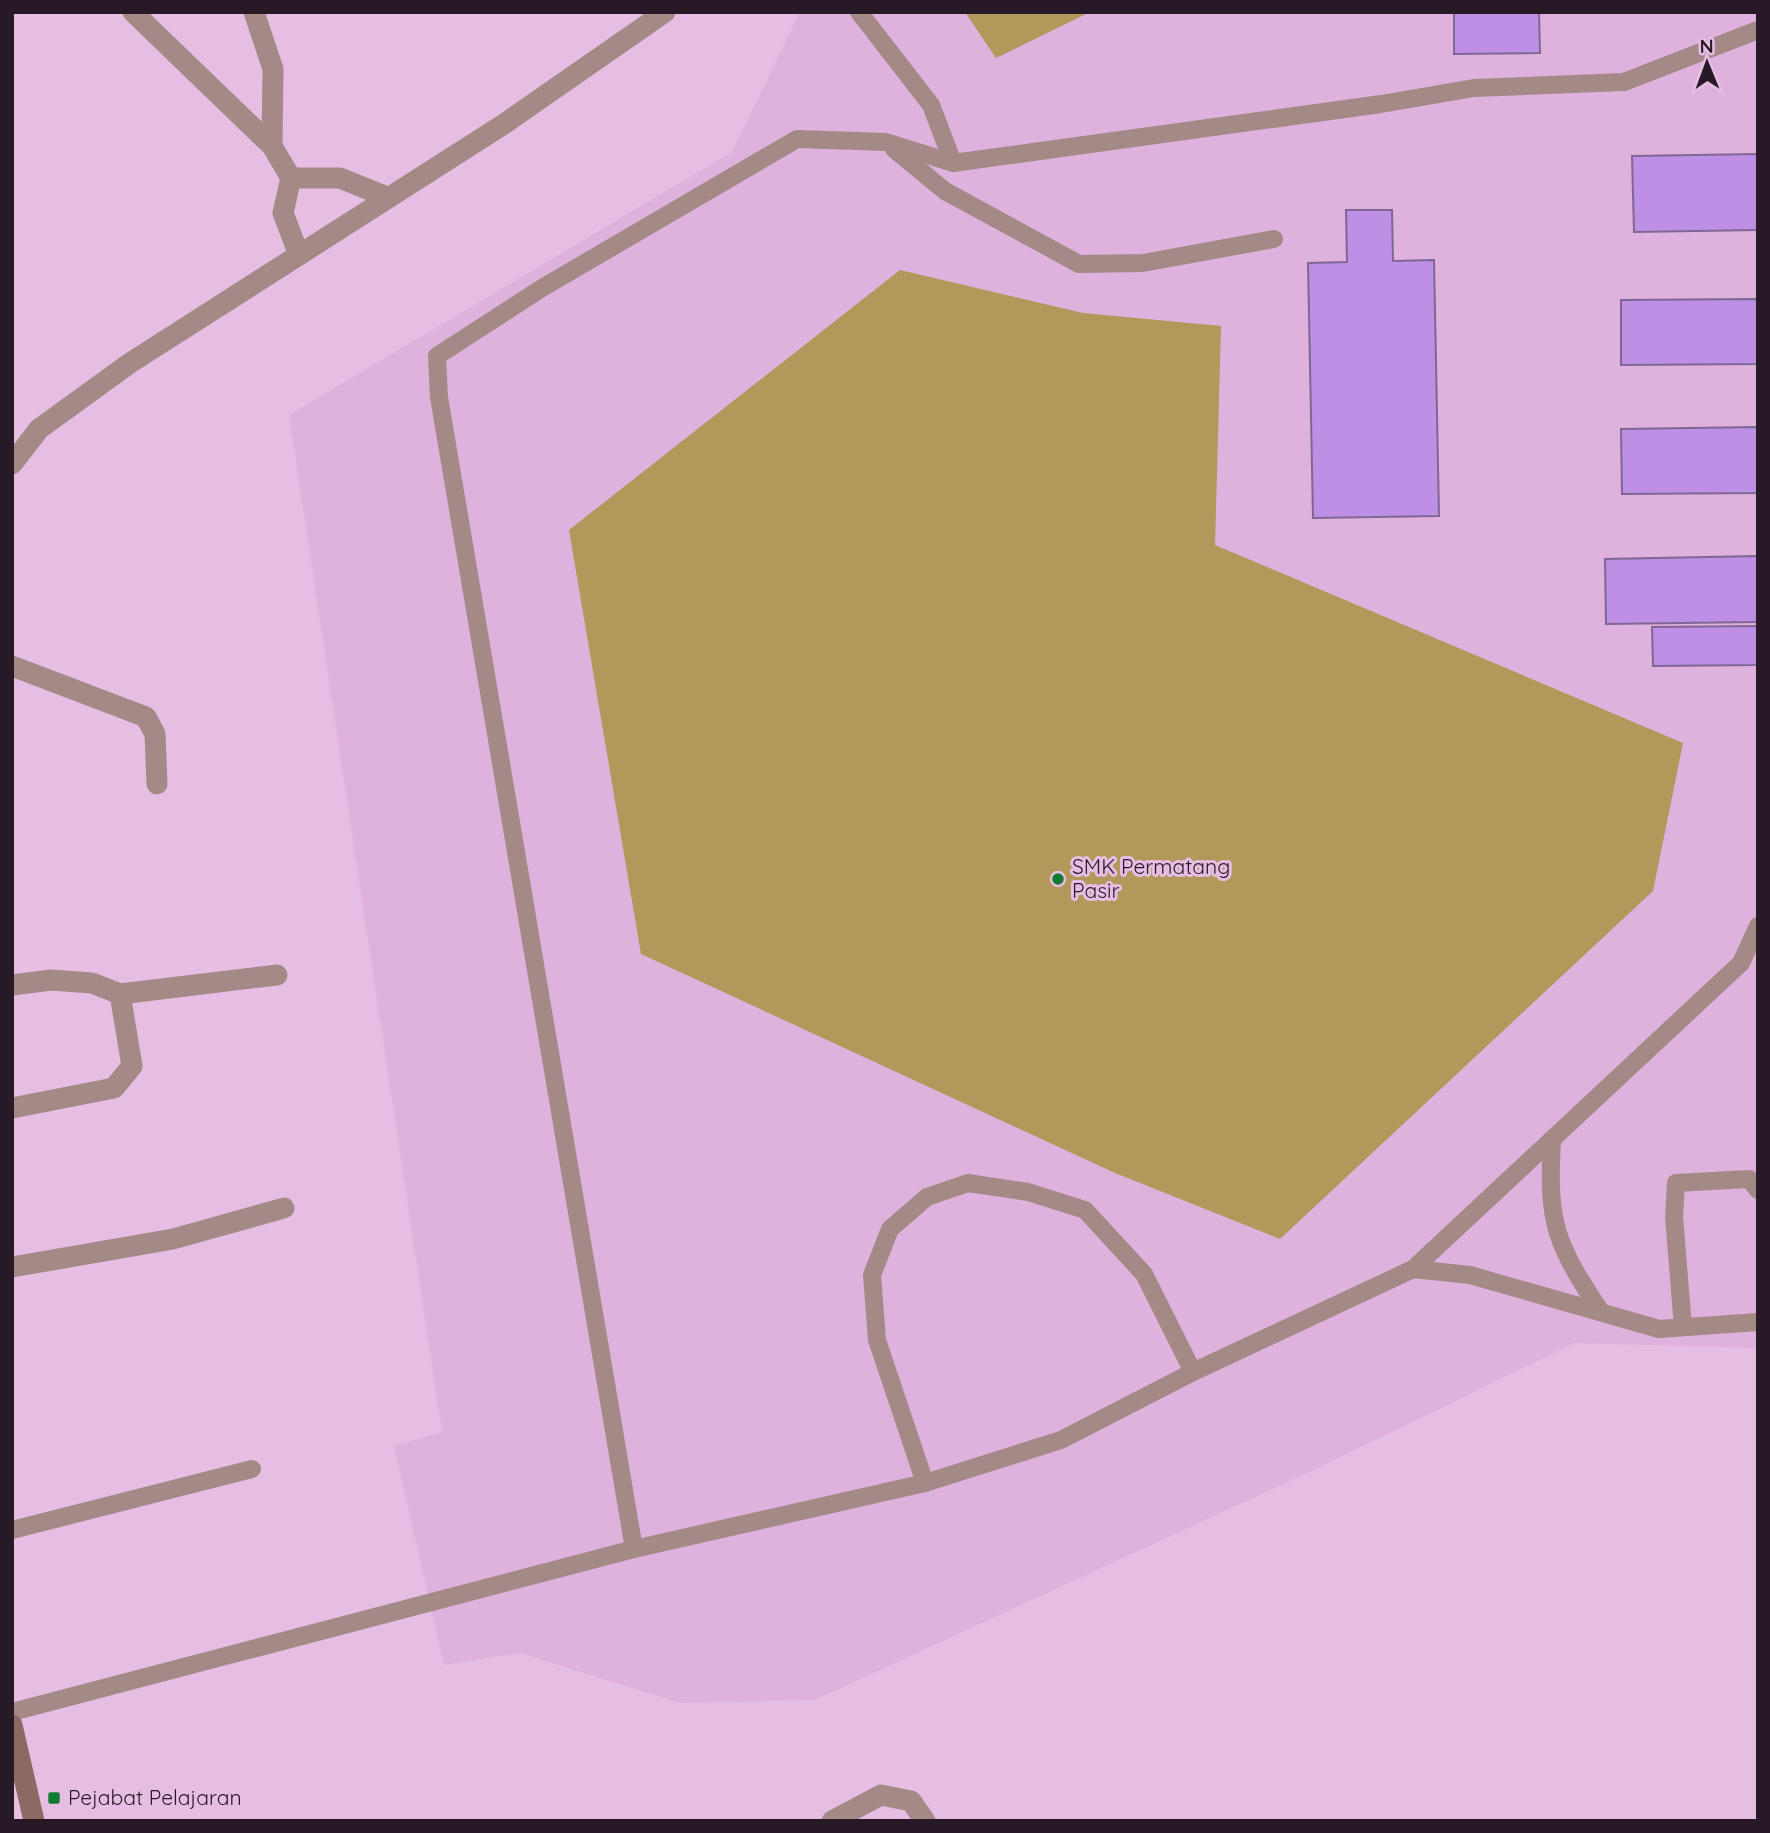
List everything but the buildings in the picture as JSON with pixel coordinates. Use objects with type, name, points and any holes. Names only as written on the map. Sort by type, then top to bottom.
[{"type":"main road","points":[[12,1725],[34,1821]]},
{"type":"street","points":[[133,12],[272,146],[292,177],[284,213],[299,255]]},
{"type":"street","points":[[254,12],[274,69],[272,146]]},
{"type":"street","points":[[12,464],[39,429],[130,363],[504,124],[665,12]]},
{"type":"street","points":[[292,177],[341,178],[387,197]]},
{"type":"street","points":[[12,666],[146,717],[155,734],[157,784]]},
{"type":"street","points":[[12,985],[51,980],[92,983],[120,994],[277,975]]},
{"type":"street","points":[[12,1108],[114,1088],[132,1066],[120,994]]},
{"type":"street","points":[[12,1267],[173,1239],[284,1208]]},
{"type":"street","points":[[832,1821],[881,1796],[911,1801],[925,1821]]},
{"type":"lane","points":[[859,12],[931,105],[953,163]]},
{"type":"lane","points":[[634,1549],[442,411],[437,356],[542,288],[797,139],[886,142],[953,163],[1381,104],[1474,88],[1624,82],[1758,30]]},
{"type":"lane","points":[[886,142],[945,191],[1079,264],[1143,263],[1274,239]]},
{"type":"lane","points":[[12,1712],[634,1549],[925,1483],[1060,1440],[1193,1372],[1413,1269],[1741,963],[1758,926]]},
{"type":"lane","points":[[1552,1141],[1549,1190],[1555,1230],[1573,1269],[1601,1312]]},
{"type":"lane","points":[[1683,1327],[1674,1217],[1676,1183],[1749,1179],[1758,1190]]},
{"type":"lane","points":[[925,1483],[877,1340],[872,1275],[890,1229],[927,1196],[968,1183],[1028,1192],[1085,1210],[1144,1274],[1193,1372]]},
{"type":"lane","points":[[1413,1269],[1470,1275],[1659,1329],[1758,1322]]},
{"type":"lane","points":[[12,1530],[252,1469]]},
{"type":"shaded area","name":"SMK Permatang Pasir","points":[[800,12],[1758,12],[1758,1348],[1574,1343],[1318,1468],[815,1700],[680,1703],[520,1653],[444,1665],[394,1446],[442,1432],[289,415],[732,152]]},
{"type":"shaded area","points":[[965,12],[1090,12],[996,58]]},
{"type":"shaded area","points":[[900,270],[1083,313],[1221,326],[1215,545],[1683,743],[1653,891],[1280,1239],[1115,1173],[641,954],[569,530]]},
{"type":"place","name":"SMK Permatang Pasir","points":[[1058,879]]},
{"type":"place","name":"Pejabat Pelajaran","points":[[54,1798]]}]
